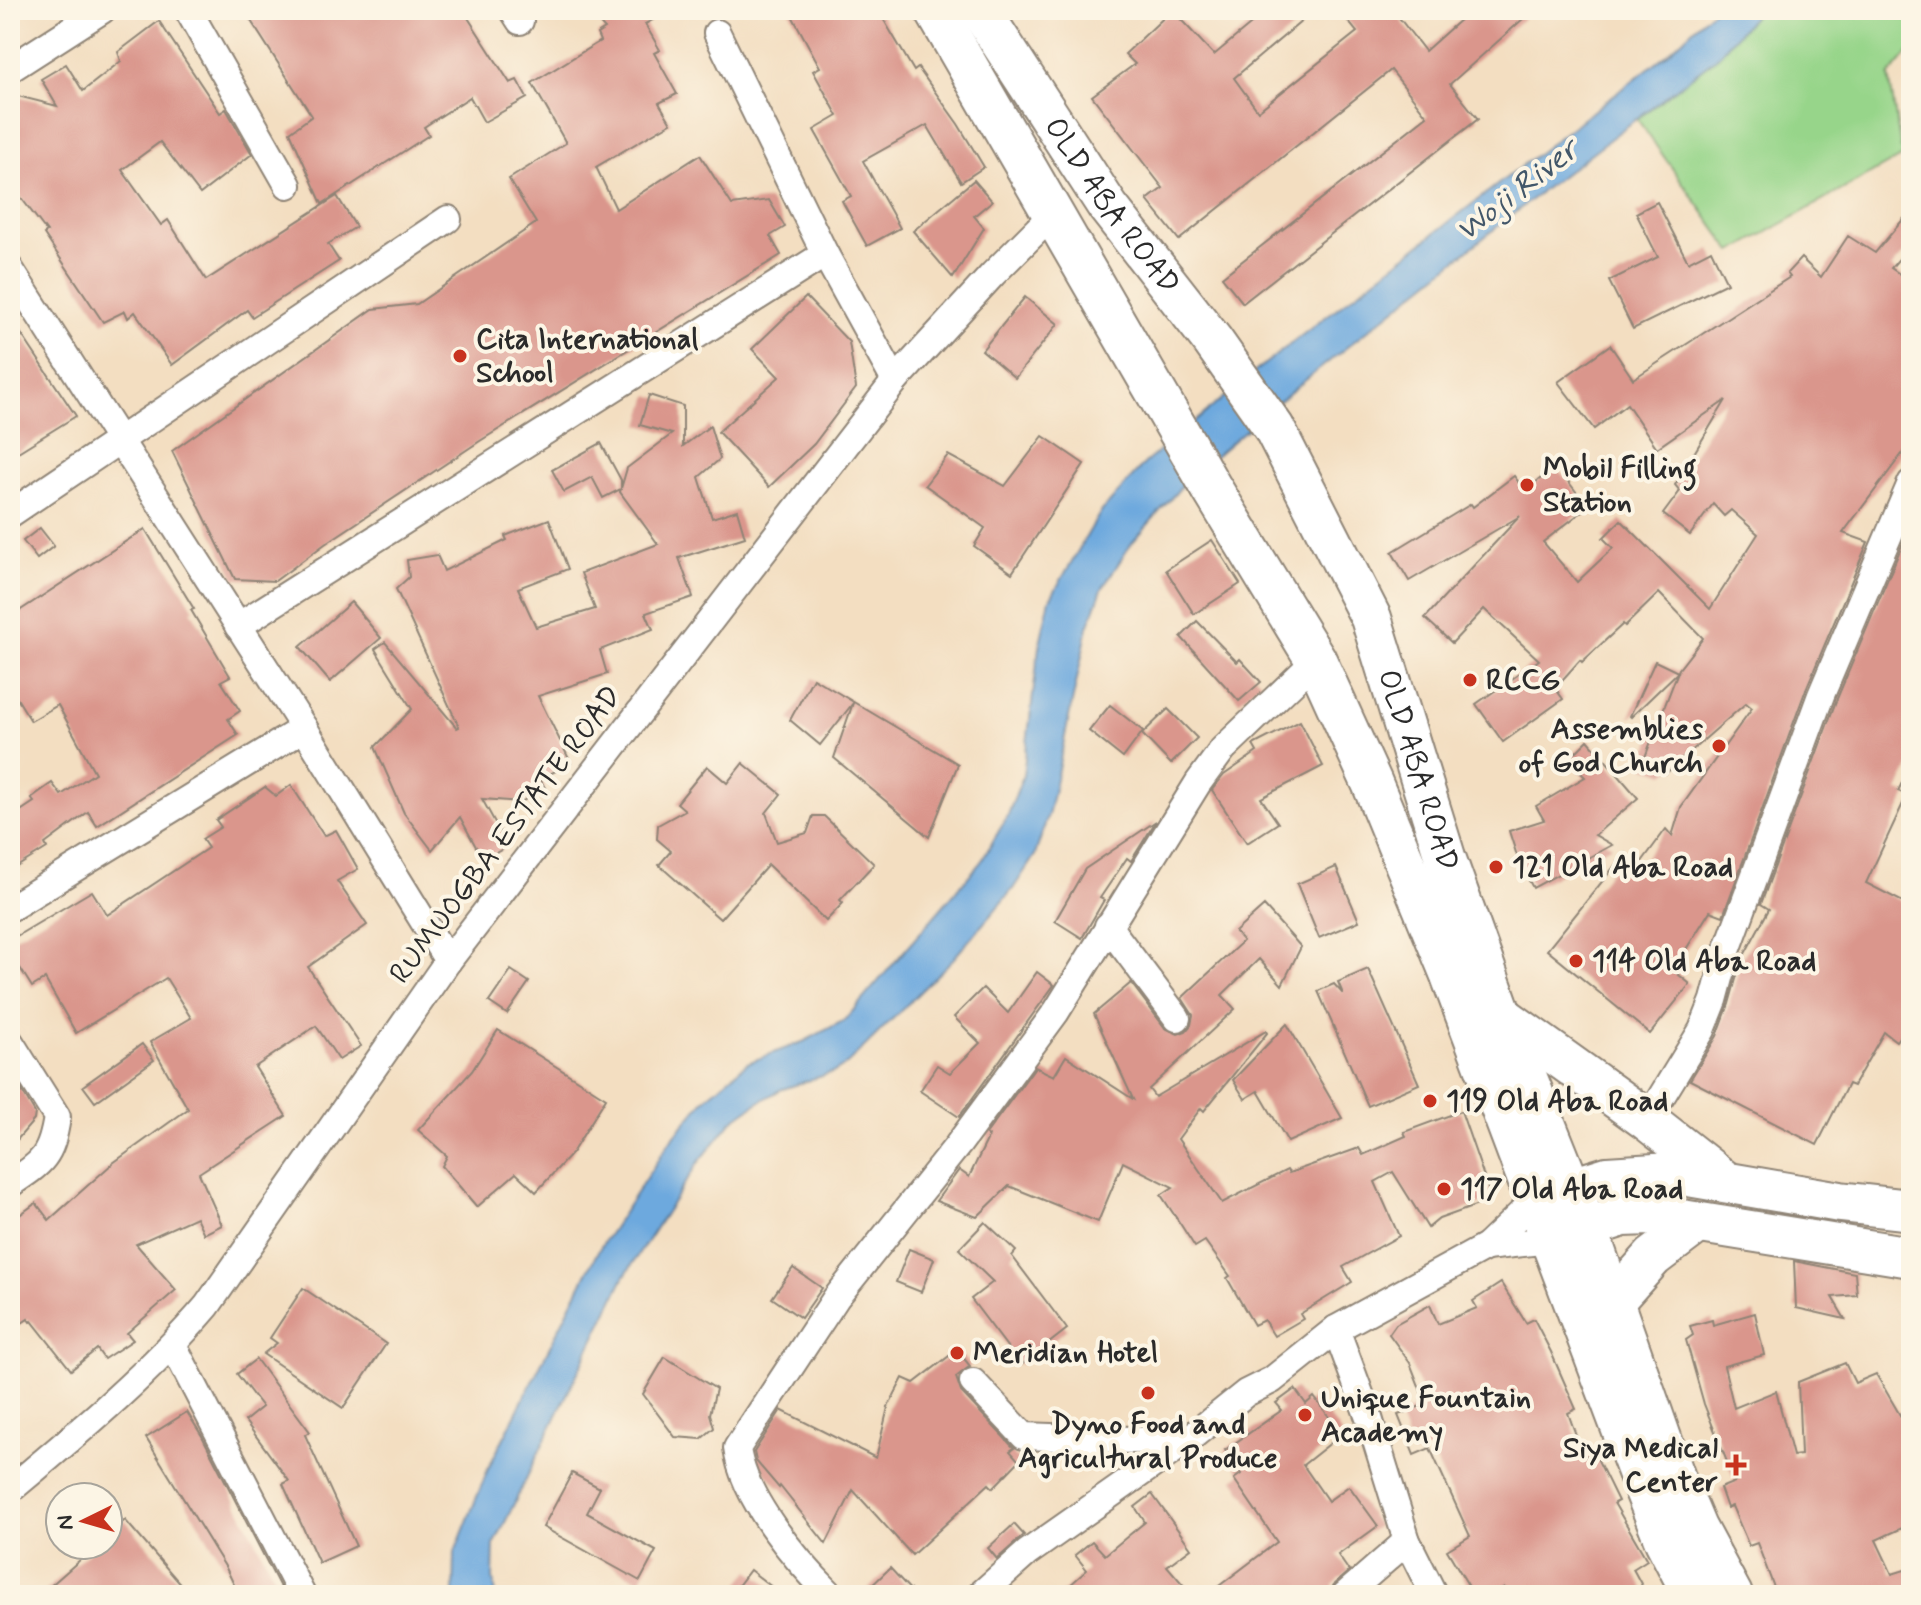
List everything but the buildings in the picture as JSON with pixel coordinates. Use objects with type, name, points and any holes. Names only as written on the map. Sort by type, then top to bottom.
[{"type":"main road","name":"OLD ABA ROAD","points":[[935,10],[1212,489],[1316,660],[1405,859],[1450,973],[1553,1193],[1587,1228],[1675,1478],[1696,1528],[1732,1595]]},
{"type":"main road","name":"OLD ABA ROAD","points":[[980,10],[1108,207],[1212,340],[1274,428],[1371,618],[1445,857],[1502,1016],[1553,1193],[1550,1240],[1656,1517],[1693,1595]]},
{"type":"main road","points":[[1502,1016],[1647,1120],[1725,1182]]},
{"type":"main road","points":[[1553,1193],[1607,1177],[1671,1173],[1840,1202],[1911,1210]]},
{"type":"main road","points":[[1550,1240],[1623,1216],[1639,1215],[1911,1257]]},
{"type":"main road","points":[[1612,1303],[1653,1257],[1698,1223]]},
{"type":"street","points":[[10,69],[102,10]]},
{"type":"street","points":[[188,10],[288,185]]},
{"type":"street","points":[[717,33],[825,254],[895,381]]},
{"type":"street","name":"RUMUOGBA ESTATE ROAD","points":[[10,1490],[119,1398],[207,1306],[448,961],[895,381],[1053,214]]},
{"type":"street","points":[[10,514],[448,219]]},
{"type":"street","points":[[238,626],[825,254]]},
{"type":"street","points":[[10,269],[304,728],[448,961]]},
{"type":"street","points":[[1647,1120],[1702,1030],[1728,948],[1821,695],[1911,483]]},
{"type":"street","points":[[831,1595],[790,1552],[739,1463],[737,1448],[836,1298],[958,1145],[1056,1012],[1198,783],[1223,749],[1316,660]]},
{"type":"street","points":[[10,908],[304,728]]},
{"type":"street","points":[[1108,926],[1177,1018]]},
{"type":"street","points":[[10,1042],[57,1117],[52,1146],[33,1169],[10,1184]]},
{"type":"street","points":[[980,1595],[1027,1553],[1185,1442],[1246,1393],[1272,1380],[1336,1329],[1486,1247],[1553,1193]]},
{"type":"street","points":[[1486,1247],[1550,1240]]},
{"type":"street","points":[[1336,1329],[1369,1418],[1407,1541],[1434,1595]]},
{"type":"street","points":[[173,1345],[302,1595]]},
{"type":"street","points":[[973,1382],[1024,1436],[1185,1442]]},
{"type":"street","points":[[1345,1595],[1407,1541]]},
{"type":"green space","points":[[1759,10],[1911,10],[1911,50],[1889,76],[1902,156],[1732,252],[1637,119],[1716,58]]},
{"type":"water","name":"Woji River","points":[[1713,10],[1759,10],[1716,58],[1547,187],[1282,399],[1187,480],[1131,544],[1102,589],[1088,627],[1049,812],[1035,855],[1013,889],[953,959],[847,1064],[834,1072],[780,1090],[753,1106],[732,1121],[698,1163],[624,1277],[494,1545],[496,1595],[454,1595],[455,1552],[488,1469],[598,1251],[671,1140],[705,1099],[747,1063],[805,1041],[845,1020],[981,862],[1008,815],[1023,775],[1039,647],[1050,599],[1100,513],[1145,463],[1262,366],[1667,54]]},
{"type":"place","name":"Cita International School","points":[[460,356]]},
{"type":"place","name":"Mobil Filling Station","points":[[1527,485]]},
{"type":"place","name":"RCCG","points":[[1470,680]]},
{"type":"place","name":"Assemblies of God Church","points":[[1719,746]]},
{"type":"place","name":"121 Old Aba Road","points":[[1496,867]]},
{"type":"place","name":"114 Old Aba Road","points":[[1576,961]]},
{"type":"place","name":"119 Old Aba Road","points":[[1430,1101]]},
{"type":"place","name":"117 Old Aba Road","points":[[1444,1189]]},
{"type":"place","name":"Meridian Hotel","points":[[957,1353]]},
{"type":"place","name":"Dyno Food and Agricultural Produce","points":[[1148,1393]]},
{"type":"place","name":"Unique Fountain Academy","points":[[1305,1415]]},
{"type":"place","name":"Siya Medical Center","points":[[1736,1465]]}]
